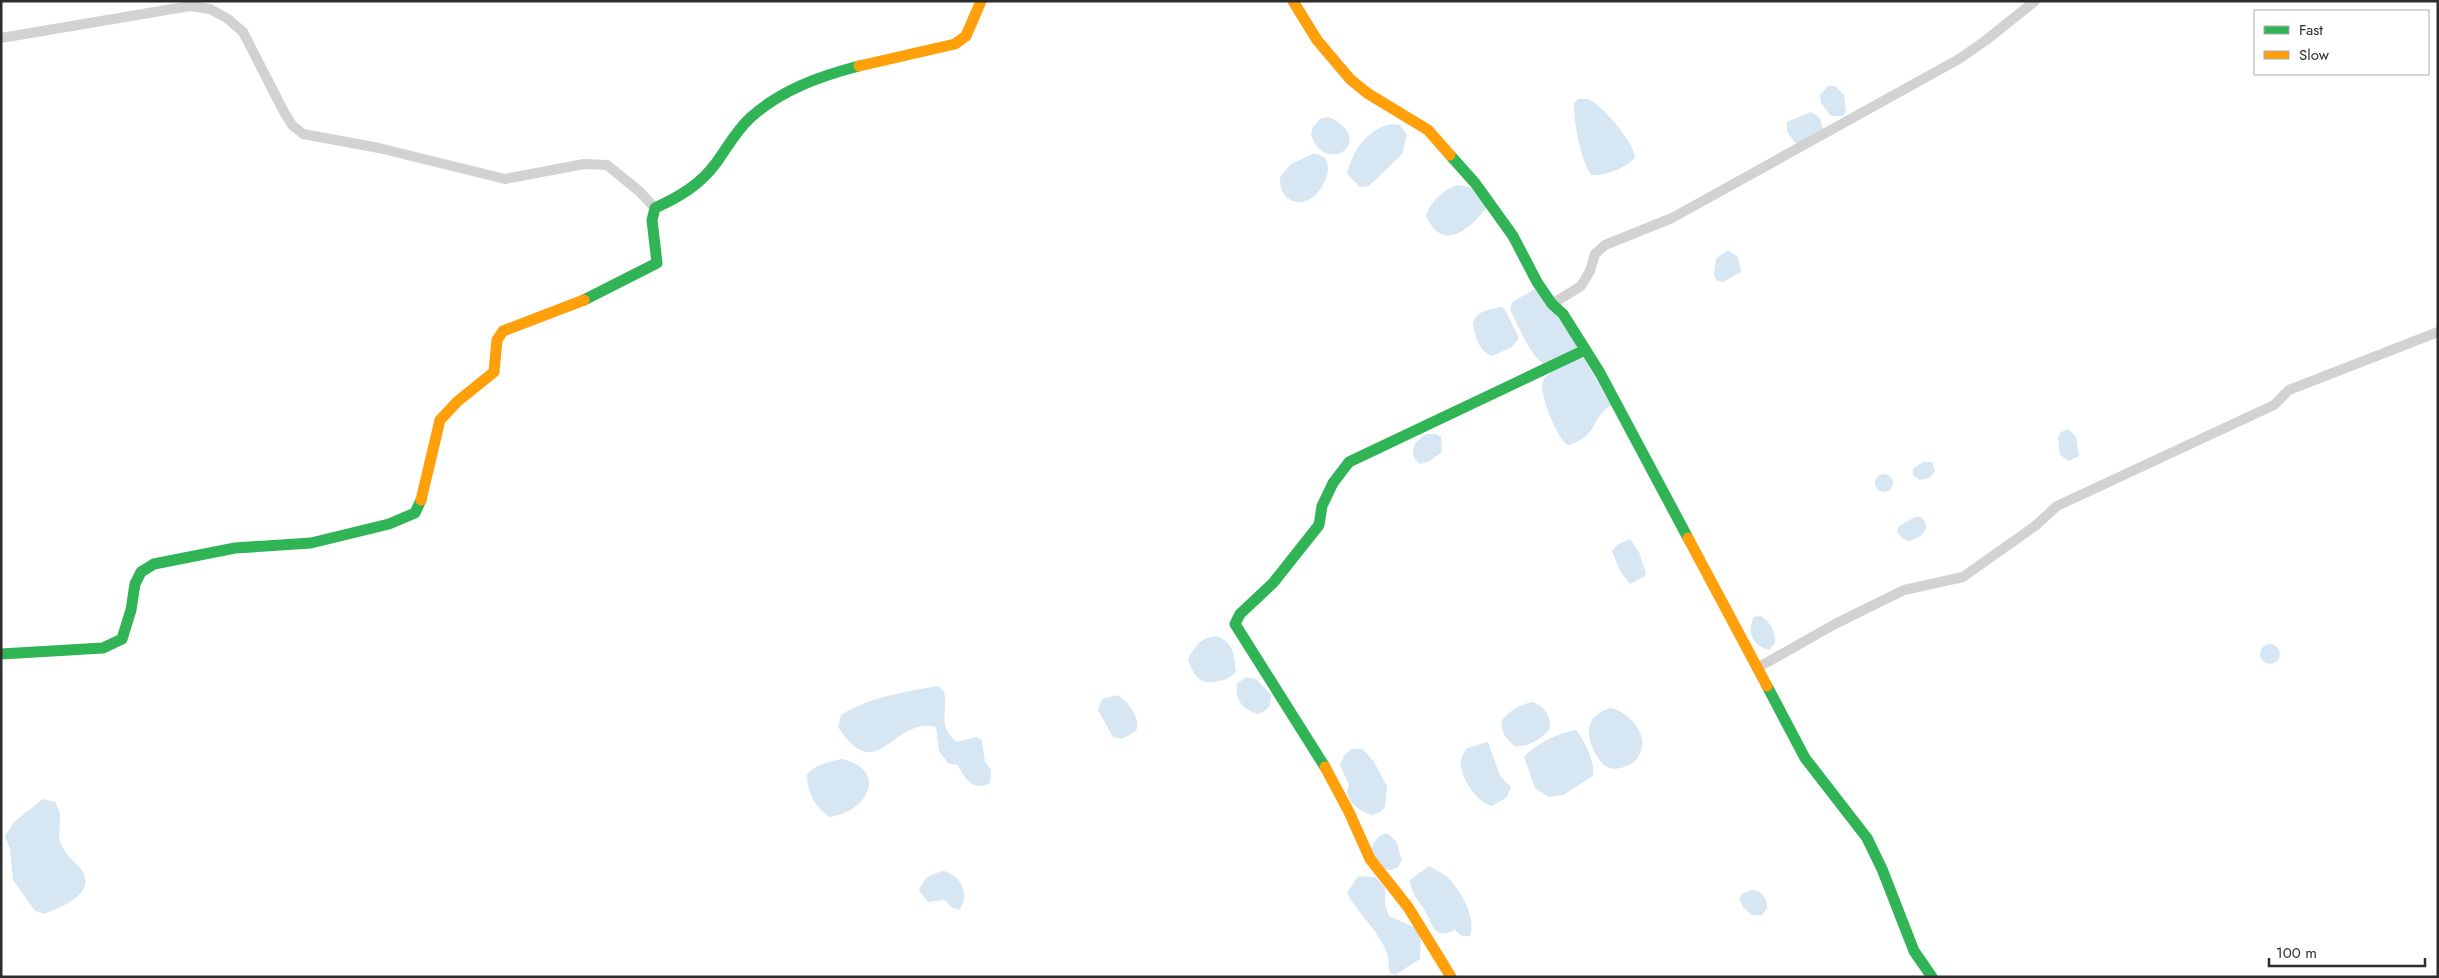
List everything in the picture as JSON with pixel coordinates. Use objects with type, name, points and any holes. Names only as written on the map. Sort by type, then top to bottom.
[{"type":"street","points":[[1,654],[94,648],[114,644],[122,639],[125,631],[135,584],[141,572],[154,564],[235,548],[311,544],[389,524],[415,513],[420,506],[440,420],[458,401],[494,372],[497,340],[503,331],[592,297],[657,263],[659,254],[650,220],[655,208],[686,192],[703,178],[735,134],[750,118],[783,94],[845,68],[955,44],[966,36],[981,1]]},
{"type":"street","points":[[1293,1],[1316,40],[1350,79],[1367,93],[1428,130],[1475,183],[1513,236],[1537,282],[1552,304],[1563,314],[1585,350],[1805,758],[1867,838],[1882,869],[1914,951],[1932,977]]},
{"type":"street","points":[[1552,304],[1581,286],[1590,271],[1595,254],[1606,245],[1672,218],[1958,59],[1986,42],[2035,1]]},
{"type":"street","points":[[1,38],[190,6],[210,9],[228,19],[243,32],[284,112],[292,125],[303,134],[379,148],[505,179],[525,177],[584,164],[607,165],[639,191],[655,208]]},
{"type":"street","points":[[1757,668],[1835,624],[1904,590],[1963,577],[2035,526],[2057,506],[2274,405],[2289,390],[2438,332]]},
{"type":"street","points":[[1451,977],[1408,907],[1370,859],[1349,812],[1314,748],[1235,624],[1240,614],[1273,583],[1319,525],[1322,506],[1333,484],[1349,462],[1404,434],[1585,350]]},
{"type":"water","points":[[1828,86],[1835,86],[1844,95],[1846,112],[1843,116],[1831,116],[1821,103],[1820,95]]},
{"type":"water","points":[[1578,99],[1590,100],[1596,104],[1624,134],[1635,157],[1627,165],[1603,174],[1591,175],[1581,150],[1576,130],[1574,103]]},
{"type":"water","points":[[1811,112],[1820,118],[1823,129],[1796,144],[1787,131],[1787,122]]},
{"type":"water","points":[[1329,117],[1343,126],[1349,136],[1349,145],[1344,151],[1336,154],[1326,153],[1318,147],[1311,134],[1313,127],[1321,118]]},
{"type":"water","points":[[1392,124],[1400,125],[1407,135],[1402,154],[1369,186],[1360,187],[1347,174],[1357,149],[1375,131]]},
{"type":"water","points":[[1313,154],[1323,157],[1327,163],[1328,172],[1324,182],[1319,192],[1310,199],[1301,202],[1291,200],[1282,191],[1280,177],[1291,164]]},
{"type":"water","points":[[1458,185],[1470,187],[1487,207],[1473,223],[1456,234],[1440,233],[1433,227],[1426,215],[1431,205],[1439,196]]},
{"type":"water","points":[[1728,250],[1738,257],[1741,272],[1723,282],[1717,281],[1714,275],[1716,259]]},
{"type":"water","points":[[1535,289],[1548,303],[1577,345],[1575,350],[1546,365],[1530,349],[1510,310],[1512,302]]},
{"type":"water","points":[[1500,307],[1504,308],[1519,338],[1512,347],[1492,356],[1481,347],[1476,338],[1473,323],[1481,313]]},
{"type":"water","points":[[1583,357],[1611,405],[1604,410],[1589,433],[1578,442],[1568,445],[1559,435],[1550,416],[1543,395],[1543,381],[1554,371]]},
{"type":"water","points":[[2068,429],[2076,437],[2079,456],[2069,461],[2060,455],[2058,438],[2061,432]]},
{"type":"water","points":[[1427,434],[1436,434],[1441,437],[1442,452],[1430,461],[1420,464],[1416,460],[1413,451],[1416,443]]},
{"type":"water","points":[[1923,462],[1932,462],[1935,471],[1929,478],[1920,480],[1913,475],[1913,469]]},
{"type":"water","points":[[1880,474],[1888,474],[1893,479],[1891,490],[1880,492],[1875,487],[1875,479]]},
{"type":"water","points":[[1915,517],[1921,517],[1926,525],[1926,529],[1913,540],[1903,539],[1897,532],[1899,526]]},
{"type":"water","points":[[1630,539],[1639,552],[1646,573],[1645,576],[1630,584],[1620,571],[1612,551],[1617,545]]},
{"type":"water","points":[[1760,616],[1772,627],[1775,643],[1769,650],[1759,645],[1752,637],[1752,622],[1754,617]]},
{"type":"water","points":[[1217,636],[1230,646],[1235,660],[1236,672],[1224,680],[1207,682],[1198,678],[1192,670],[1188,659],[1202,640]]},
{"type":"water","points":[[2266,644],[2274,644],[2280,650],[2280,658],[2274,664],[2266,664],[2260,658],[2260,650]]},
{"type":"water","points":[[1246,677],[1256,679],[1271,695],[1268,708],[1258,714],[1244,707],[1237,695],[1237,684]]},
{"type":"water","points":[[938,686],[944,691],[944,720],[947,731],[957,742],[976,737],[982,740],[985,762],[991,770],[990,783],[979,786],[974,785],[963,775],[958,765],[949,764],[939,751],[936,727],[921,726],[908,731],[875,751],[864,751],[852,744],[838,727],[841,715],[875,699]]},
{"type":"water","points":[[1118,695],[1129,706],[1137,721],[1136,731],[1122,739],[1113,737],[1098,710],[1102,699]]},
{"type":"water","points":[[1532,702],[1546,712],[1550,728],[1534,742],[1524,746],[1514,746],[1504,735],[1501,722],[1515,709]]},
{"type":"water","points":[[1610,708],[1624,714],[1631,720],[1640,733],[1642,741],[1642,749],[1636,760],[1629,765],[1615,769],[1607,767],[1597,757],[1589,735],[1590,724],[1593,719]]},
{"type":"water","points":[[1576,730],[1589,752],[1593,776],[1563,795],[1549,797],[1535,788],[1524,757],[1548,739]]},
{"type":"water","points":[[1488,742],[1500,776],[1511,787],[1507,797],[1492,806],[1480,800],[1475,794],[1462,773],[1461,765],[1461,759],[1467,748]]},
{"type":"water","points":[[1352,749],[1363,749],[1374,762],[1387,786],[1385,807],[1380,812],[1372,815],[1362,811],[1353,804],[1348,795],[1349,785],[1340,765],[1345,754]]},
{"type":"water","points":[[842,759],[857,764],[865,772],[869,781],[868,790],[863,799],[854,807],[843,814],[829,817],[813,799],[807,775],[818,766]]},
{"type":"water","points":[[43,799],[55,802],[57,805],[60,814],[59,837],[61,844],[85,877],[82,891],[76,897],[69,903],[44,914],[35,911],[13,880],[10,849],[5,836],[14,822]]},
{"type":"water","points":[[1387,833],[1396,841],[1402,860],[1398,867],[1391,870],[1382,869],[1371,850],[1377,839]]},
{"type":"water","points":[[1429,866],[1446,876],[1462,896],[1471,921],[1472,929],[1470,936],[1462,936],[1455,930],[1442,933],[1435,930],[1414,894],[1410,880]]},
{"type":"water","points":[[944,871],[955,877],[962,886],[964,898],[959,910],[951,907],[945,900],[928,902],[919,890],[928,877]]},
{"type":"water","points":[[1358,876],[1375,877],[1385,888],[1385,905],[1389,916],[1416,928],[1421,940],[1420,959],[1395,975],[1390,973],[1388,957],[1381,941],[1347,893]]},
{"type":"water","points":[[1751,890],[1761,893],[1765,898],[1767,908],[1762,915],[1752,915],[1743,907],[1739,898],[1742,894]]},
{"type":"traffic: fast","points":[[584,300],[657,263],[652,220],[655,208],[681,195],[703,178],[716,163],[740,128],[750,118],[775,99],[801,85],[859,66]]},
{"type":"traffic: fast","points":[[1450,155],[1475,183],[1513,236],[1537,282],[1552,304],[1563,314],[1600,373],[1688,538]]},
{"type":"traffic: fast","points":[[1325,767],[1235,624],[1240,614],[1273,583],[1319,525],[1322,506],[1333,483],[1349,462],[1585,350]]},
{"type":"traffic: fast","points":[[1,654],[103,648],[122,639],[131,610],[135,584],[141,572],[154,564],[235,548],[311,543],[389,524],[415,513],[421,500]]},
{"type":"traffic: fast","points":[[1767,686],[1805,758],[1867,838],[1882,869],[1914,951],[1932,977]]},
{"type":"traffic: slow","points":[[859,66],[955,44],[966,36],[981,1]]},
{"type":"traffic: slow","points":[[1293,1],[1317,40],[1350,79],[1367,93],[1428,130],[1450,155]]},
{"type":"traffic: slow","points":[[421,500],[440,420],[458,401],[494,372],[497,340],[503,331],[584,300]]},
{"type":"traffic: slow","points":[[1688,538],[1767,686]]},
{"type":"traffic: slow","points":[[1325,767],[1349,812],[1370,859],[1408,907],[1451,977]]}]
